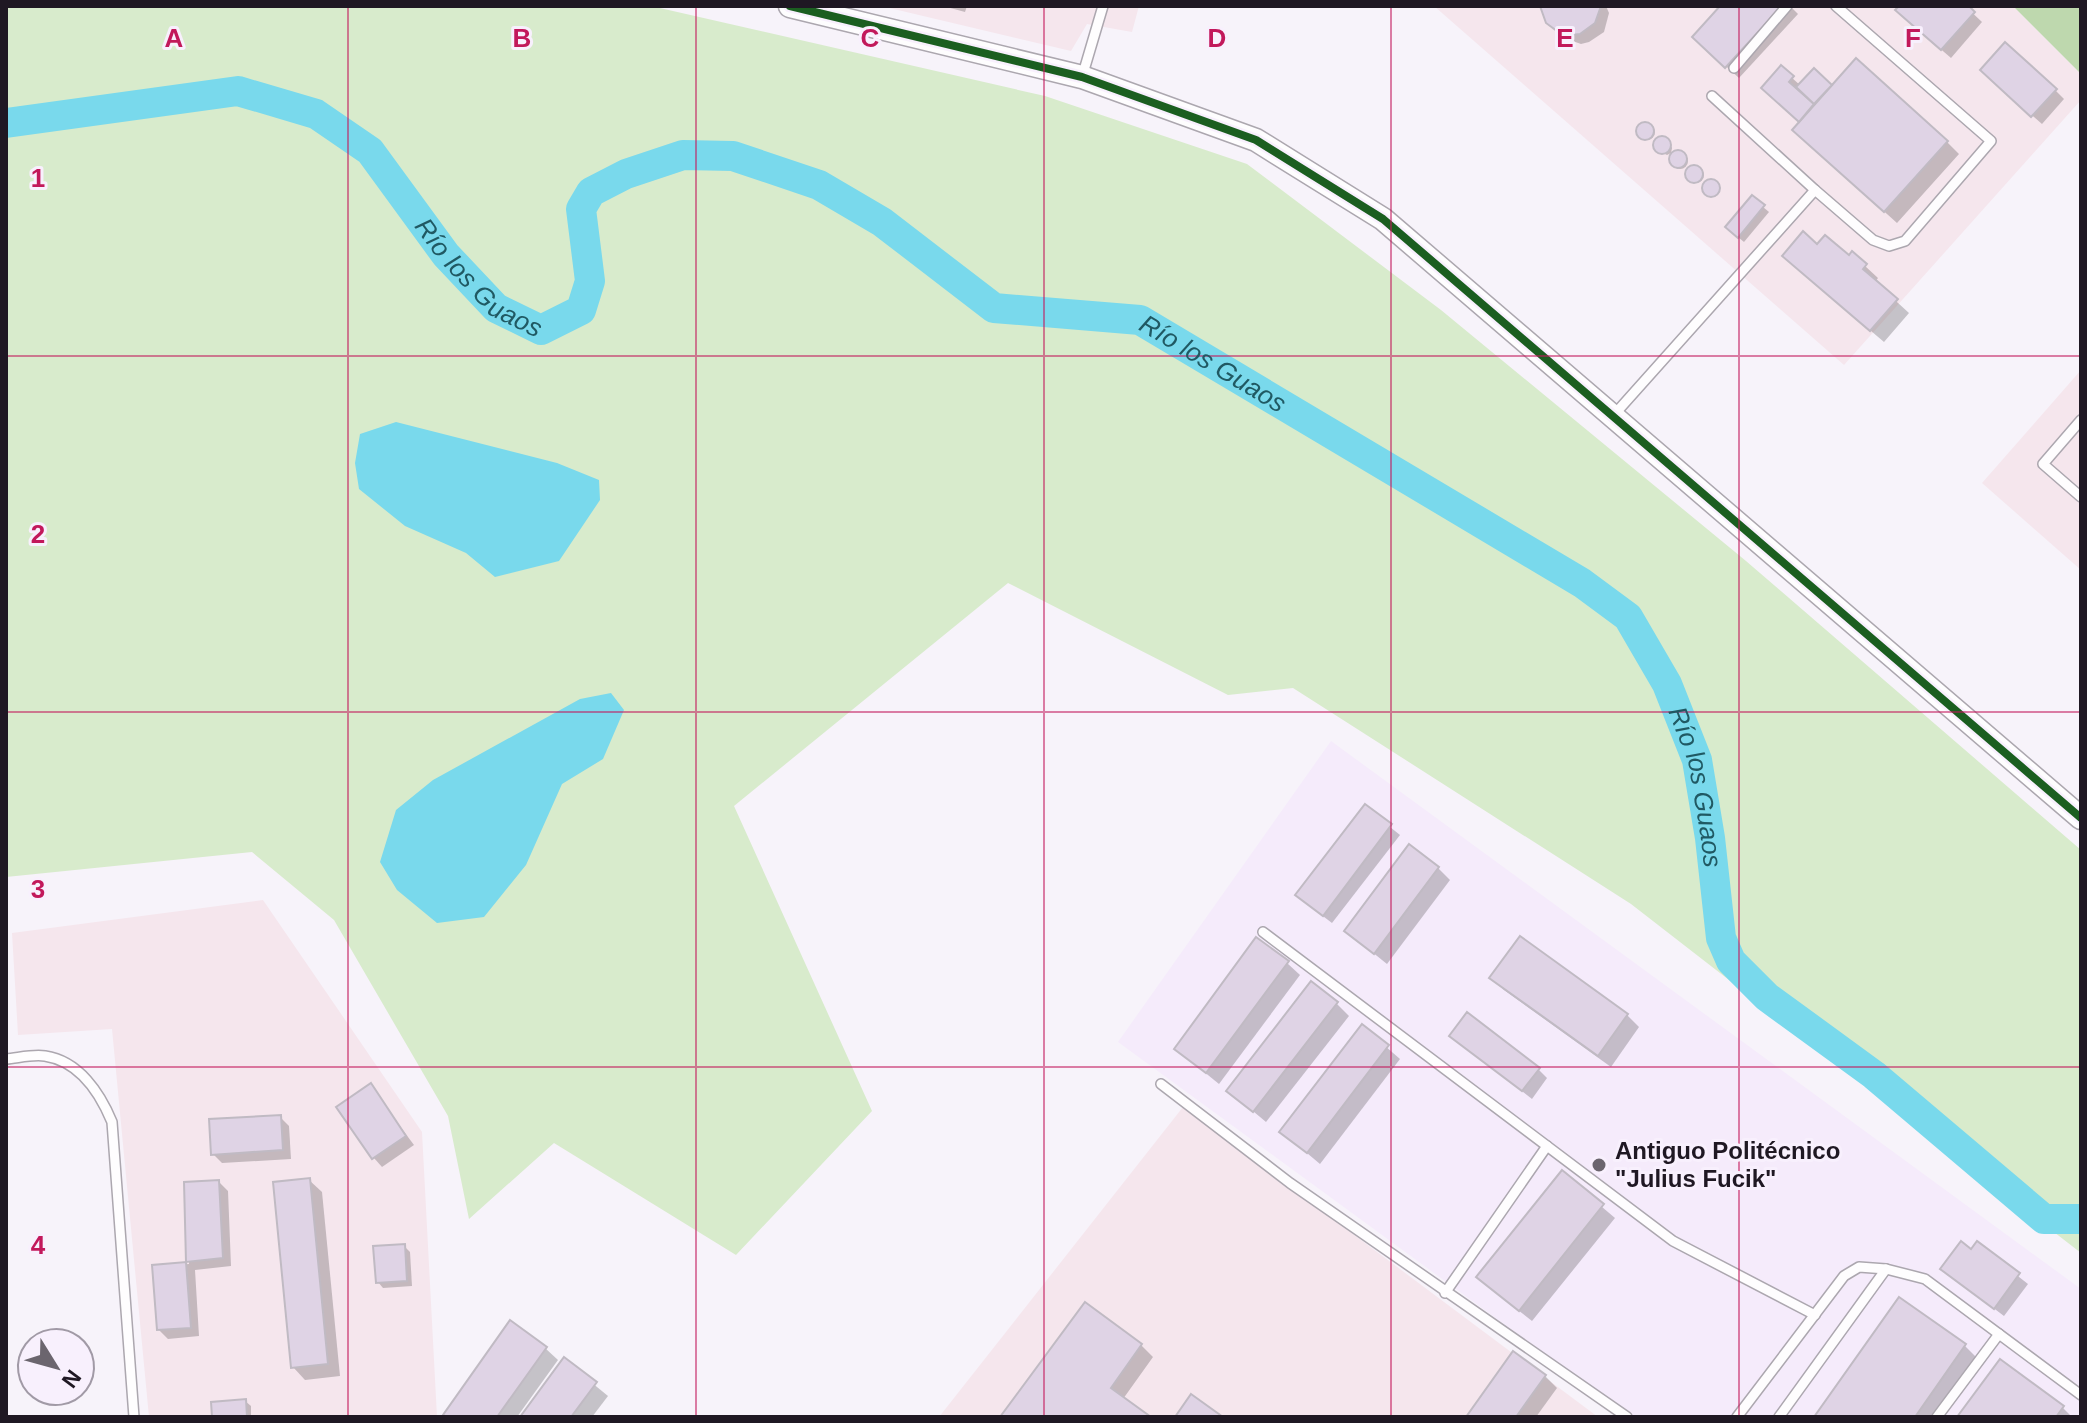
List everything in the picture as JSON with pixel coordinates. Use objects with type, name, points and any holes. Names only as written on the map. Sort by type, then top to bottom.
[{"type":"street","points":[[790,6],[1082,77],[1256,140],[1383,219],[2081,818]]},
{"type":"lane","points":[[1082,77],[1103,6]]},
{"type":"lane","points":[[1734,68],[1787,6]]},
{"type":"lane","points":[[1712,96],[1873,240],[1889,246],[1905,241],[1991,141],[1836,6]]},
{"type":"lane","points":[[1613,416],[1815,190]]},
{"type":"lane","points":[[2081,420],[2043,464],[2081,497]]},
{"type":"lane","points":[[1263,932],[1673,1241],[1815,1315]]},
{"type":"lane","points":[[6,1059],[45,1056],[67,1064],[86,1078],[102,1097],[112,1122],[134,1417]]},
{"type":"lane","points":[[1161,1084],[1290,1183],[1627,1417]]},
{"type":"lane","points":[[1445,1293],[1547,1146]]},
{"type":"lane","points":[[1737,1417],[1844,1276],[1859,1267],[1886,1269],[1925,1279],[2081,1395]]},
{"type":"lane","points":[[1779,1417],[1886,1269]]},
{"type":"lane","points":[[1937,1417],[1999,1334]]},
{"type":"shaded area","points":[[881,6],[1139,6],[1132,32],[1087,24],[1071,51]]},
{"type":"shaded area","points":[[1434,6],[2013,6],[2081,74],[2081,100],[1844,365]]},
{"type":"shaded area","points":[[2081,370],[2081,570],[1982,483]]},
{"type":"shaded area","name":"Antiguo Politécnico \"Julius Fucik\"","points":[[1331,741],[2081,1289],[2081,1417],[1631,1417],[1118,1042]]},
{"type":"shaded area","points":[[263,900],[422,1132],[437,1417],[149,1417],[112,1029],[18,1035],[12,933]]},
{"type":"shaded area","points":[[1183,1107],[1598,1417],[939,1417]]},
{"type":"green space","points":[[6,6],[651,6],[1045,96],[1247,164],[1441,310],[1746,561],[2081,850],[2081,1253],[1631,904],[1293,688],[1228,695],[1008,583],[734,806],[872,1111],[736,1255],[554,1143],[469,1219],[448,1116],[334,920],[252,852],[6,877]]},
{"type":"green space","points":[[2013,6],[2081,6],[2081,74]]},
{"type":"water","points":[[396,422],[557,463],[599,480],[600,500],[559,561],[495,577],[466,553],[405,526],[359,489],[355,463],[360,434]]},
{"type":"water","points":[[611,693],[624,710],[603,759],[562,784],[526,865],[484,917],[437,923],[397,890],[380,862],[396,810],[433,780],[580,699]]},
{"type":"building","points":[[1540,6],[1601,6],[1595,23],[1580,34],[1571,35],[1561,34],[1546,23]]},
{"type":"building","points":[[1720,6],[1782,6],[1725,68],[1692,37]]},
{"type":"building","points":[[1899,6],[1969,6],[1975,12],[1941,50],[1895,10]]},
{"type":"building","points":[[2005,42],[2057,89],[2031,117],[1980,70]]},
{"type":"building","points":[[1856,58],[1948,141],[1884,212],[1792,130]]},
{"type":"building","points":[[1781,65],[1794,76],[1789,82],[1814,104],[1799,122],[1761,88]]},
{"type":"building","points":[[1814,68],[1832,85],[1814,104],[1796,87]]},
{"type":"building","points":[[1641,122],[1649,122],[1654,131],[1652,138],[1641,140],[1636,135],[1636,127]]},
{"type":"building","points":[[1662,136],[1671,145],[1662,154],[1653,145]]},
{"type":"building","points":[[1678,150],[1687,159],[1678,168],[1669,159]]},
{"type":"building","points":[[1690,165],[1698,165],[1703,174],[1701,181],[1690,183],[1685,178],[1685,170]]},
{"type":"building","points":[[1711,179],[1718,181],[1718,195],[1711,197],[1704,195],[1702,188],[1704,181]]},
{"type":"building","points":[[1752,195],[1765,205],[1738,238],[1725,227]]},
{"type":"building","points":[[1803,231],[1817,244],[1825,235],[1849,255],[1852,251],[1867,264],[1863,269],[1898,299],[1870,331],[1782,256]]},
{"type":"building","points":[[1365,804],[1392,824],[1323,916],[1295,895]]},
{"type":"building","points":[[1409,844],[1439,867],[1374,954],[1344,931]]},
{"type":"building","points":[[1520,936],[1628,1014],[1598,1056],[1489,978]]},
{"type":"building","points":[[1256,937],[1289,961],[1206,1073],[1174,1049]]},
{"type":"building","points":[[1311,981],[1338,1002],[1253,1112],[1226,1091]]},
{"type":"building","points":[[1467,1012],[1540,1068],[1522,1091],[1449,1036]]},
{"type":"building","points":[[1362,1024],[1389,1045],[1307,1153],[1279,1132]]},
{"type":"building","points":[[371,1083],[406,1136],[372,1159],[336,1107]]},
{"type":"building","points":[[281,1115],[283,1150],[211,1155],[209,1119]]},
{"type":"building","points":[[1562,1170],[1604,1204],[1519,1311],[1476,1277]]},
{"type":"building","points":[[310,1178],[328,1364],[291,1368],[273,1182]]},
{"type":"building","points":[[219,1180],[223,1258],[186,1262],[184,1182]]},
{"type":"building","points":[[1961,1241],[1971,1249],[1977,1241],[2020,1273],[1994,1309],[1940,1269]]},
{"type":"building","points":[[405,1244],[407,1281],[376,1283],[373,1246]]},
{"type":"building","points":[[186,1262],[191,1328],[157,1330],[152,1265]]},
{"type":"building","points":[[1899,1297],[1966,1344],[1915,1417],[1814,1417]]},
{"type":"building","points":[[1085,1302],[1142,1344],[1111,1388],[1151,1417],[1000,1417]]},
{"type":"building","points":[[510,1320],[547,1347],[497,1417],[443,1415]]},
{"type":"building","points":[[1513,1351],[1546,1375],[1516,1417],[1466,1417]]},
{"type":"building","points":[[564,1357],[597,1382],[571,1417],[520,1417]]},
{"type":"building","points":[[2000,1359],[2064,1406],[2056,1417],[1957,1417]]},
{"type":"building","points":[[1191,1394],[1223,1417],[1175,1417]]},
{"type":"building","points":[[246,1399],[247,1417],[212,1417],[211,1402]]},
{"type":"waterway","name":"Río los Guaos","points":[[6,123],[238,91],[316,114],[370,151],[446,255],[496,308],[541,330],[581,310],[590,281],[581,209],[591,192],[626,174],[683,155],[733,156],[819,185],[882,222],[994,308],[1140,320],[1582,583],[1628,617],[1667,684],[1697,760],[1710,838],[1721,938],[1731,961],[1767,997],[1874,1075],[2044,1219],[2081,1219]]},
{"type":"cycle path","points":[[790,6],[1082,77],[1256,140],[1383,219],[2081,818]]},
{"type":"place","name":"Antiguo Politécnico \"Julius Fucik\"","points":[[1599,1165]]}]
